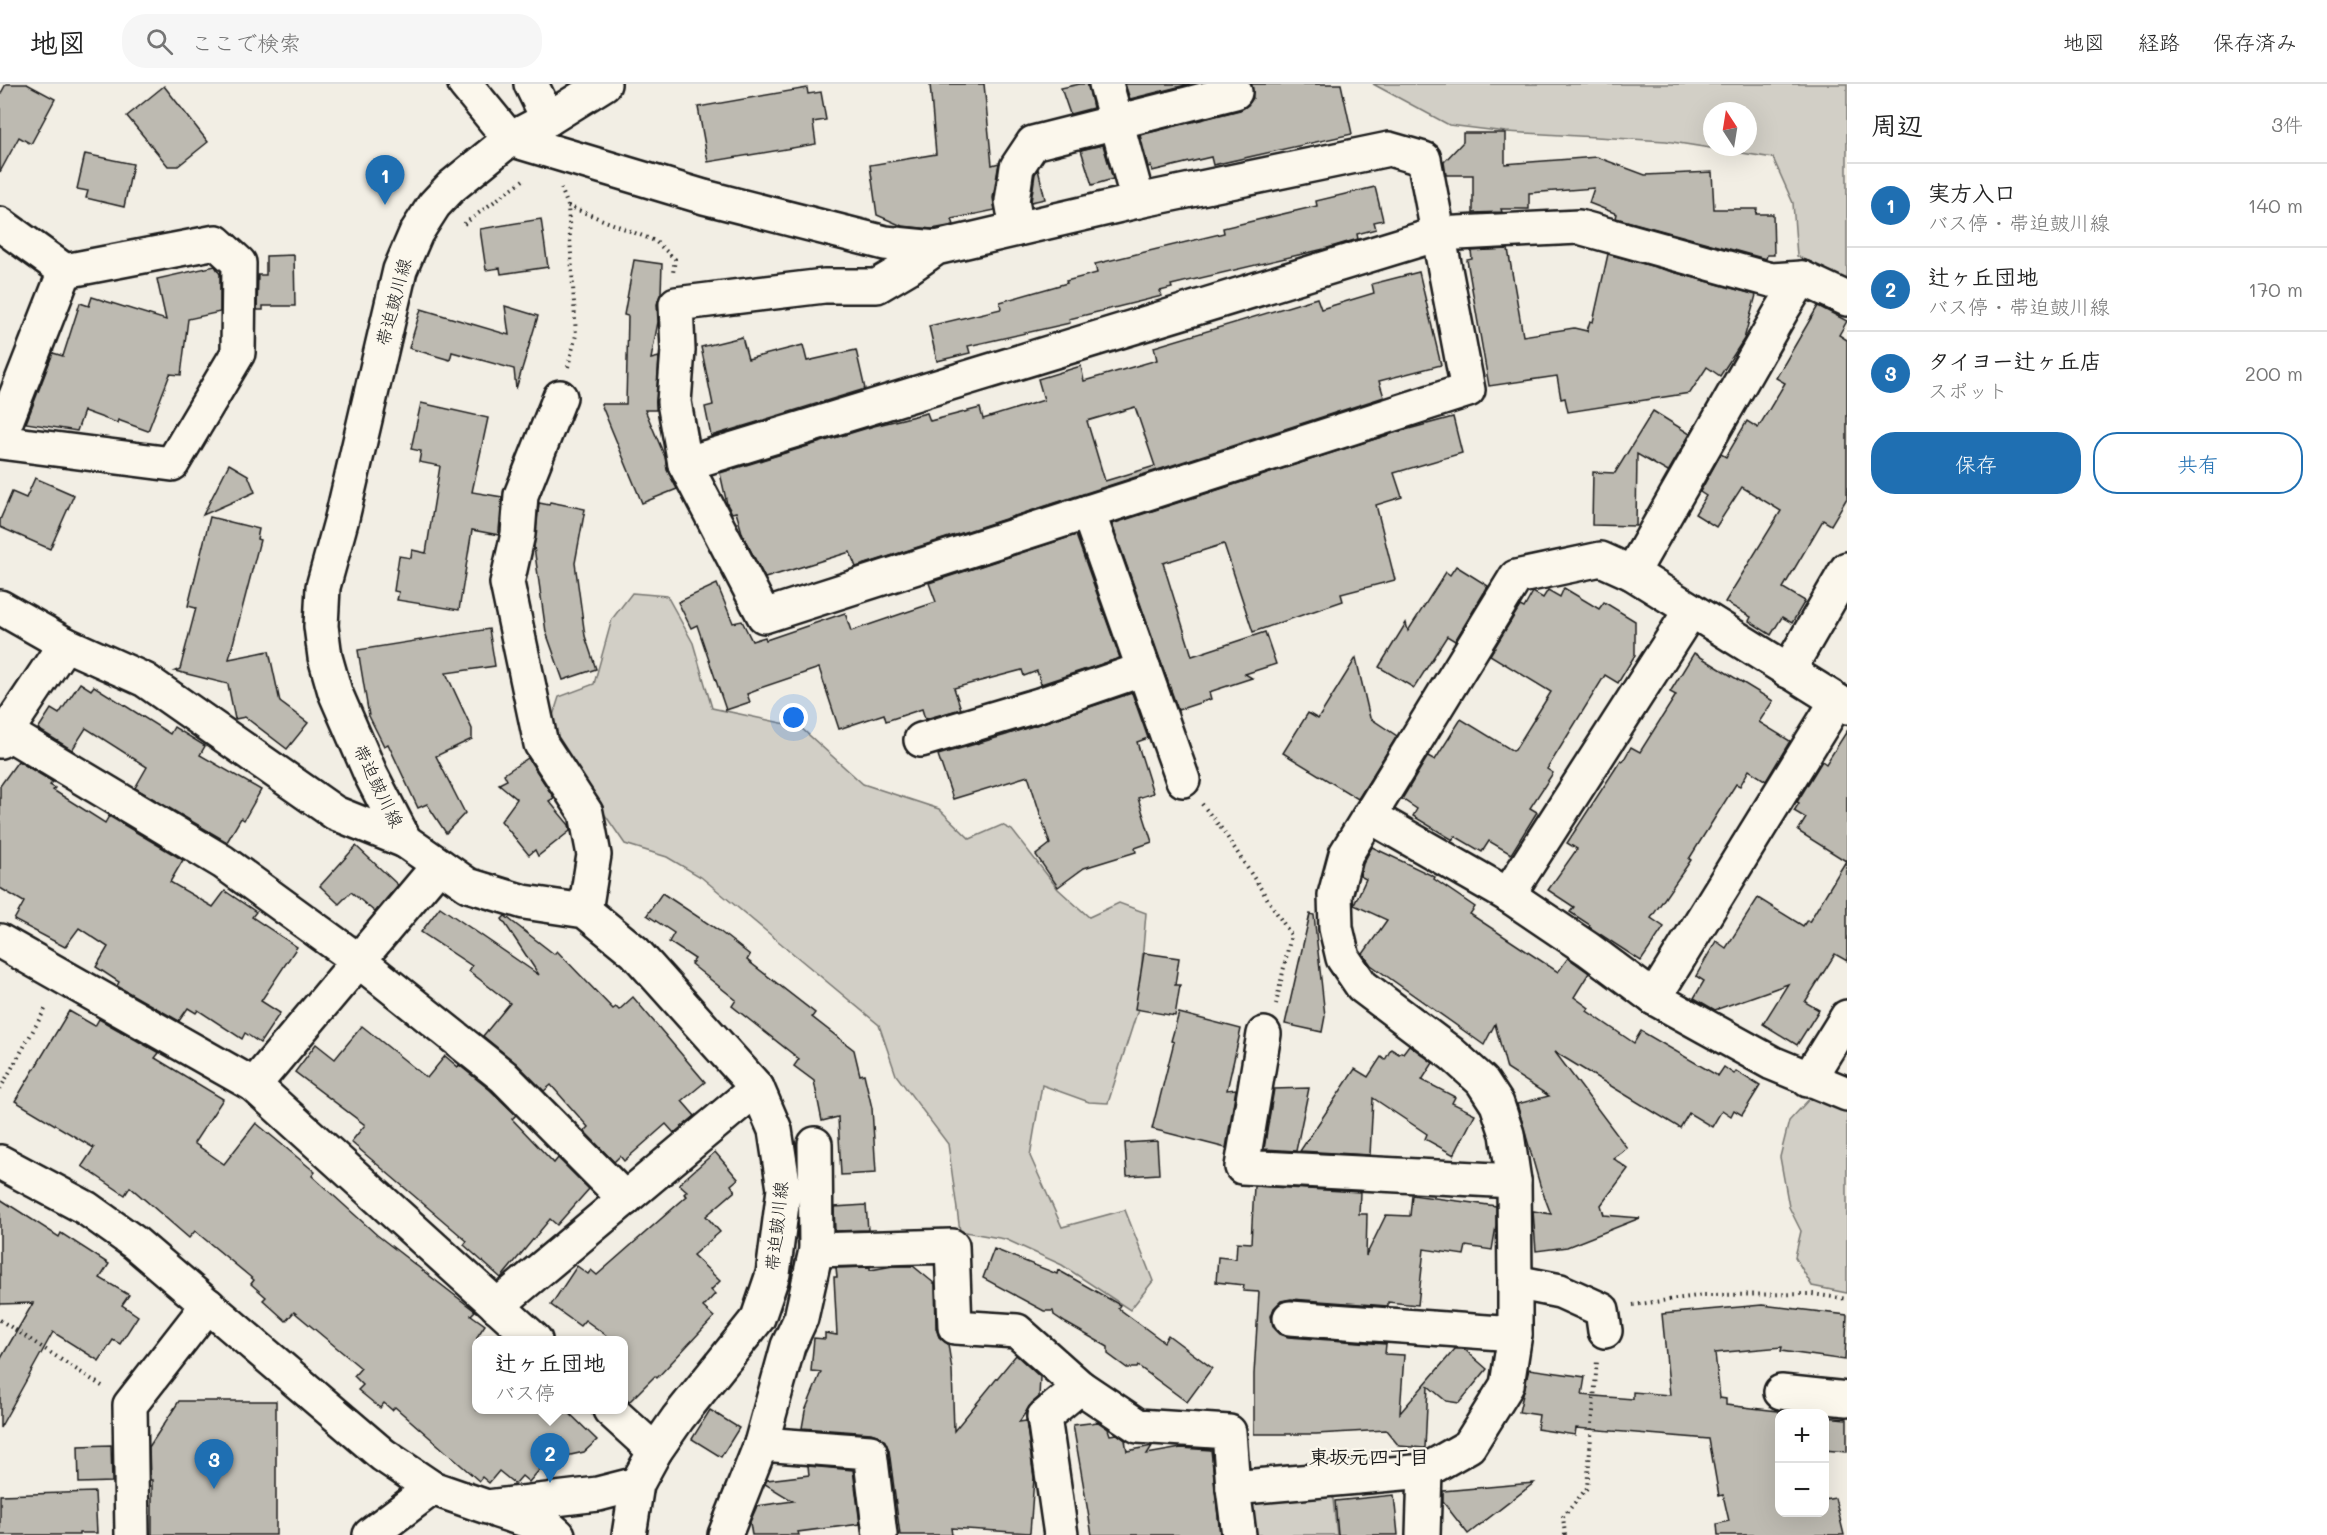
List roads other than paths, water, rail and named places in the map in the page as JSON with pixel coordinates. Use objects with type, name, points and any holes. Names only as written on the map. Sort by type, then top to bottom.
[{"type":"street","points":[[465,84],[510,139],[704,197],[885,243],[936,248],[1138,201],[1389,149],[1424,159],[1468,390],[764,616],[685,464],[674,402],[678,350],[676,304],[824,286],[877,286],[936,248]]},
{"type":"street","points":[[531,84],[548,119]]},
{"type":"street","name":"帯迫皷川線","points":[[604,84],[548,119],[510,139],[451,187],[416,233],[400,270],[342,518],[323,587],[321,626],[325,657],[335,692],[371,775],[405,841],[468,885],[524,902],[585,911],[634,952],[757,1088],[775,1130],[784,1189],[773,1274],[758,1318],[678,1418],[655,1452],[637,1484],[630,1535]]},
{"type":"street","points":[[1106,84],[1138,201]]},
{"type":"street","points":[[1017,229],[1012,201],[1017,167],[1033,143],[1235,92]]},
{"type":"street","points":[[0,224],[65,271],[216,242],[239,263],[238,353],[172,464],[0,442]]},
{"type":"street","points":[[685,464],[1438,234],[1579,227],[1771,280],[1802,278],[1847,299]]},
{"type":"street","points":[[0,436],[65,271]]},
{"type":"street","points":[[1632,573],[1802,278]]},
{"type":"street","points":[[560,397],[521,495],[518,534],[507,584],[541,744],[586,813],[594,855],[585,911]]},
{"type":"street","points":[[1088,512],[1183,780]]},
{"type":"street","points":[[1233,1488],[1425,1471],[1469,1446],[1507,1385],[1515,1334],[1514,1181],[1507,1134],[1497,1104],[1482,1081],[1452,1053],[1362,986],[1343,958],[1336,928],[1335,895],[1346,854],[1516,577],[1601,558],[1632,573],[1842,704],[1654,998]]},
{"type":"street","points":[[1788,671],[1847,569]]},
{"type":"street","points":[[0,607],[65,644],[145,680],[335,813],[405,841]]},
{"type":"street","points":[[1508,895],[1691,610]]},
{"type":"street","points":[[65,644],[3,736],[223,862],[359,961],[503,1076],[625,1199]]},
{"type":"street","points":[[921,740],[1039,705],[1144,669]]},
{"type":"street","points":[[1370,816],[1508,895],[1588,949],[1654,998],[1772,1063],[1808,1080],[1847,1094]]},
{"type":"street","points":[[255,1085],[439,864]]},
{"type":"street","points":[[0,941],[255,1085],[530,1336]]},
{"type":"street","points":[[1808,1080],[1847,1017]]},
{"type":"street","points":[[1264,1034],[1242,1167],[1514,1181]]},
{"type":"street","points":[[497,1306],[757,1088]]},
{"type":"street","points":[[725,1535],[761,1444],[788,1346],[801,1318],[816,1250],[815,1144]]},
{"type":"street","points":[[0,1162],[86,1208],[135,1243],[383,1455],[432,1488],[550,1528],[558,1535]]},
{"type":"street","points":[[816,1250],[952,1246],[956,1327],[1017,1330],[1080,1387],[1138,1426],[1228,1432],[1239,1535]]},
{"type":"street","points":[[1515,1282],[1560,1291],[1604,1320]]},
{"type":"street","points":[[132,1535],[130,1405],[208,1305]]},
{"type":"street","points":[[1290,1318],[1515,1334]]},
{"type":"street","points":[[1061,1535],[1044,1417],[1080,1387]]},
{"type":"street","points":[[1780,1392],[1847,1399]]},
{"type":"street","points":[[614,1414],[655,1452]]},
{"type":"street","points":[[761,1444],[870,1452],[880,1535]]},
{"type":"street","points":[[1423,1535],[1425,1471]]},
{"type":"street","points":[[487,1507],[598,1494],[637,1484]]},
{"type":"street","points":[[370,1535],[432,1488]]},
{"type":"place","name":"実方入口","points":[[385,205]]},
{"type":"place","name":"辻ヶ丘団地","points":[[550,1483]]},
{"type":"place","name":"タイヨー辻ヶ丘店","points":[[214,1489]]},
{"type":"district","name":"東坂元四丁目","points":[[1369,1457]]}]
